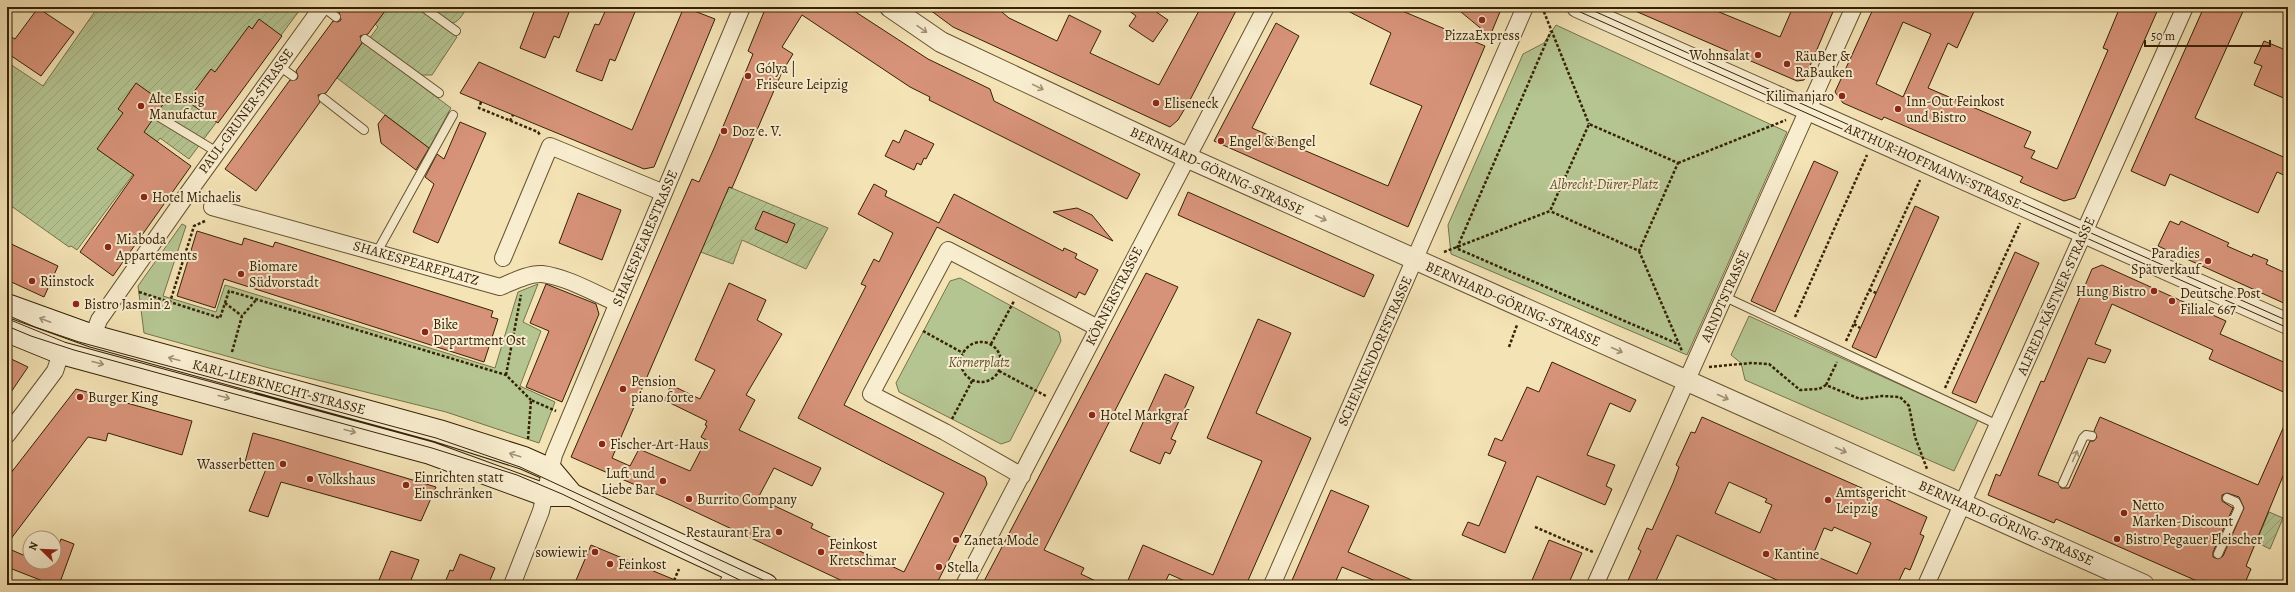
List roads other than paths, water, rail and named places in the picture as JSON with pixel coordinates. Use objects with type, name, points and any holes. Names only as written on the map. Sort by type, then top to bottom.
[{"type":"main road","name":"KARL-LIEBKNECHT-STRASSE","points":[[7,305],[93,336],[439,431],[524,458],[551,470],[572,495],[731,577],[766,585]]},
{"type":"main road","name":"KARL-LIEBKNECHT-STRASSE","points":[[7,331],[61,353],[430,453],[545,495],[572,495]]},
{"type":"street","name":"PAUL-GRUNER-STRASSE","points":[[93,336],[108,307],[217,152],[322,7]]},
{"type":"street","name":"SHAKESPEARESTRASSE","points":[[551,470],[554,455],[742,7]]},
{"type":"street","name":"BERNHARD-GÖRING-STRASSE","points":[[890,7],[940,42],[1186,157],[1524,309],[1690,375],[1933,491],[1963,503],[2144,585]]},
{"type":"street","name":"KÖRNERSTRASSE","points":[[964,585],[1060,403],[1186,157],[1266,7]]},
{"type":"street","name":"SCHENKENDORFSTRASSE","points":[[1272,585],[1525,7]]},
{"type":"street","name":"ARTHUR-HOFFMANN-STRASSE","points":[[1577,7],[2288,324]]},
{"type":"street","name":"ARNDTSTRASSE","points":[[1595,585],[1854,7]]},
{"type":"street","name":"ALFRED-KÄSTNER-STRASSE","points":[[1926,585],[2185,7]]},
{"type":"street","points":[[503,258],[550,146],[664,193]]},
{"type":"street","name":"SHAKESPEAREPLATZ","points":[[218,209],[500,287],[524,277],[541,274],[565,281],[617,303]]},
{"type":"street","points":[[1022,476],[945,432],[871,394],[948,250],[1098,328]]},
{"type":"street","points":[[7,435],[55,371],[61,353]]},
{"type":"street","points":[[512,585],[541,511],[551,470]]},
{"type":"lane","points":[[322,7],[336,17]]},
{"type":"lane","points":[[422,7],[456,31]]},
{"type":"lane","points":[[364,39],[439,93]]},
{"type":"lane","points":[[279,66],[293,76]]},
{"type":"lane","points":[[323,98],[364,130]]},
{"type":"lane","points":[[156,115],[217,152]]},
{"type":"lane","points":[[377,252],[453,115]]},
{"type":"lane","points":[[1725,297],[1998,425]]},
{"type":"lane","points":[[2063,483],[2083,438],[2086,435],[2092,436]]},
{"type":"lane","points":[[2218,554],[2238,508],[2236,502],[2227,498]]},
{"type":"tram line","points":[[1569,7],[2288,328]]},
{"type":"tram line","points":[[1585,7],[2288,321]]},
{"type":"tram line","points":[[7,315],[35,327],[79,342],[436,438],[520,467],[774,585]]},
{"type":"tram line","points":[[7,326],[31,336],[74,350],[432,448],[517,475],[562,494],[750,585]]},
{"type":"place","name":"PizzaExpress","points":[[1482,20]]},
{"type":"place","name":"Wohnsalat","points":[[1758,55]]},
{"type":"place","name":"RäuBer & RaBauken","points":[[1787,64]]},
{"type":"place","name":"Gólya | Friseure Leipzig","points":[[748,76]]},
{"type":"place","name":"Kilimanjaro","points":[[1842,96]]},
{"type":"place","name":"Eliseneck","points":[[1156,103]]},
{"type":"place","name":"Alte Essig Manufactur","points":[[141,106]]},
{"type":"place","name":"Inn-Out Feinkost und Bistro","points":[[1898,109]]},
{"type":"place","name":"Doz e. V.","points":[[724,131]]},
{"type":"place","name":"Engel & Bengel","points":[[1221,141]]},
{"type":"place","name":"Hotel Michaelis","points":[[144,197]]},
{"type":"place","name":"Miaboda Appartements","points":[[108,247]]},
{"type":"place","name":"Paradies Spätverkauf","points":[[2208,261]]},
{"type":"place","name":"Biomare Südvorstadt","points":[[241,274]]},
{"type":"place","name":"Riinstock","points":[[32,281]]},
{"type":"place","name":"Hung Bistro","points":[[2154,291]]},
{"type":"place","name":"Deutsche Post Filiale 667","points":[[2172,301]]},
{"type":"place","name":"Bistro Jasmin 2","points":[[76,304]]},
{"type":"place","name":"Bike Department Ost","points":[[425,332]]},
{"type":"place","name":"Pension piano forte","points":[[623,389]]},
{"type":"place","name":"Burger King","points":[[80,397]]},
{"type":"place","name":"Hotel Markgraf","points":[[1092,415]]},
{"type":"place","name":"Fischer-Art-Haus","points":[[602,444]]},
{"type":"place","name":"Wasserbetten","points":[[283,464]]},
{"type":"place","name":"Volkshaus","points":[[310,479]]},
{"type":"place","name":"Luft und Liebe Bar","points":[[663,481]]},
{"type":"place","name":"Einrichten statt Einschränken","points":[[406,485]]},
{"type":"place","name":"Burrito Company","points":[[689,499]]},
{"type":"place","name":"Amtsgericht Leipzig","points":[[1828,500]]},
{"type":"place","name":"Netto Marken-Discount","points":[[2124,513]]},
{"type":"place","name":"Restaurant Era","points":[[779,532]]},
{"type":"place","name":"Bistro Pegauer Fleischer","points":[[2117,539]]},
{"type":"place","name":"Zaneta Mode","points":[[956,540]]},
{"type":"place","name":"sowiewir","points":[[595,552]]},
{"type":"place","name":"Feinkost Kretschmar","points":[[821,552]]},
{"type":"place","name":"Kantine","points":[[1766,554]]},
{"type":"place","name":"Feinkost","points":[[610,564]]},
{"type":"place","name":"Stella","points":[[939,567]]},
{"type":"park label","name":"Albrecht-Dürer-Platz","points":[[1604,184]]},
{"type":"park label","name":"Körnerplatz","points":[[979,362]]}]
